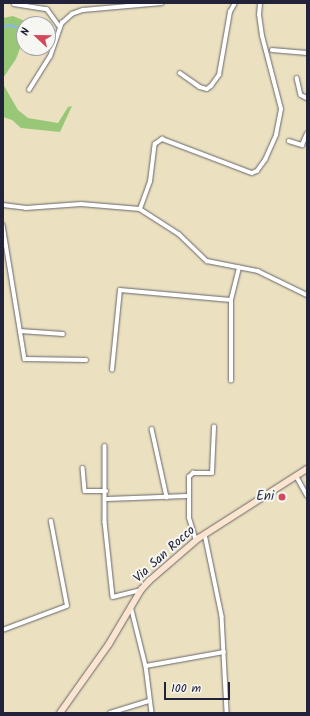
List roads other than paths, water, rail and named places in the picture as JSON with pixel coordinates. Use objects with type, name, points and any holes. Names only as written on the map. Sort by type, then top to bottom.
[{"type":"street","points":[[30,90],[50,57],[60,27],[72,14],[83,10],[162,3]]},
{"type":"street","points":[[180,73],[200,87],[207,89],[211,86],[219,75],[230,12],[235,3]]},
{"type":"street","points":[[140,209],[150,182],[154,150],[159,140],[169,140],[252,173],[265,160],[278,128],[281,109],[262,36],[259,15],[260,3]]},
{"type":"street","points":[[14,4],[47,9],[60,27]]},
{"type":"street","points":[[272,50],[307,53]]},
{"type":"street","points":[[297,78],[301,94],[307,98]]},
{"type":"street","points":[[289,141],[302,145],[307,134]]},
{"type":"street","points":[[3,206],[26,208],[81,204],[140,209],[179,234],[201,257],[214,263],[266,274],[307,295]]},
{"type":"street","points":[[3,225],[25,359],[86,360]]},
{"type":"street","points":[[231,381],[232,300],[239,268]]},
{"type":"street","points":[[112,370],[120,290],[232,300]]},
{"type":"street","points":[[20,332],[63,334]]},
{"type":"street","points":[[197,542],[191,531],[187,496],[190,475],[212,473],[214,427]]},
{"type":"street","points":[[152,428],[167,496]]},
{"type":"street","points":[[104,446],[107,499],[105,522],[113,597],[140,590]]},
{"type":"street","points":[[83,468],[84,491],[106,490]]},
{"type":"street","name":"Via San Rocco","points":[[60,713],[109,644],[140,590],[205,534],[297,477],[307,469]]},
{"type":"street","points":[[297,477],[307,496]]},
{"type":"street","points":[[107,499],[187,496]]},
{"type":"street","points":[[3,630],[67,606],[51,522]]},
{"type":"street","points":[[205,534],[222,616],[227,713]]},
{"type":"street","points":[[131,605],[146,666],[149,701],[152,713]]},
{"type":"street","points":[[146,666],[224,652]]},
{"type":"street","points":[[110,713],[149,701]]},
{"type":"waterway","points":[[3,27],[11,25],[16,27]]},
{"type":"place","name":"Eni","points":[[282,497]]}]
